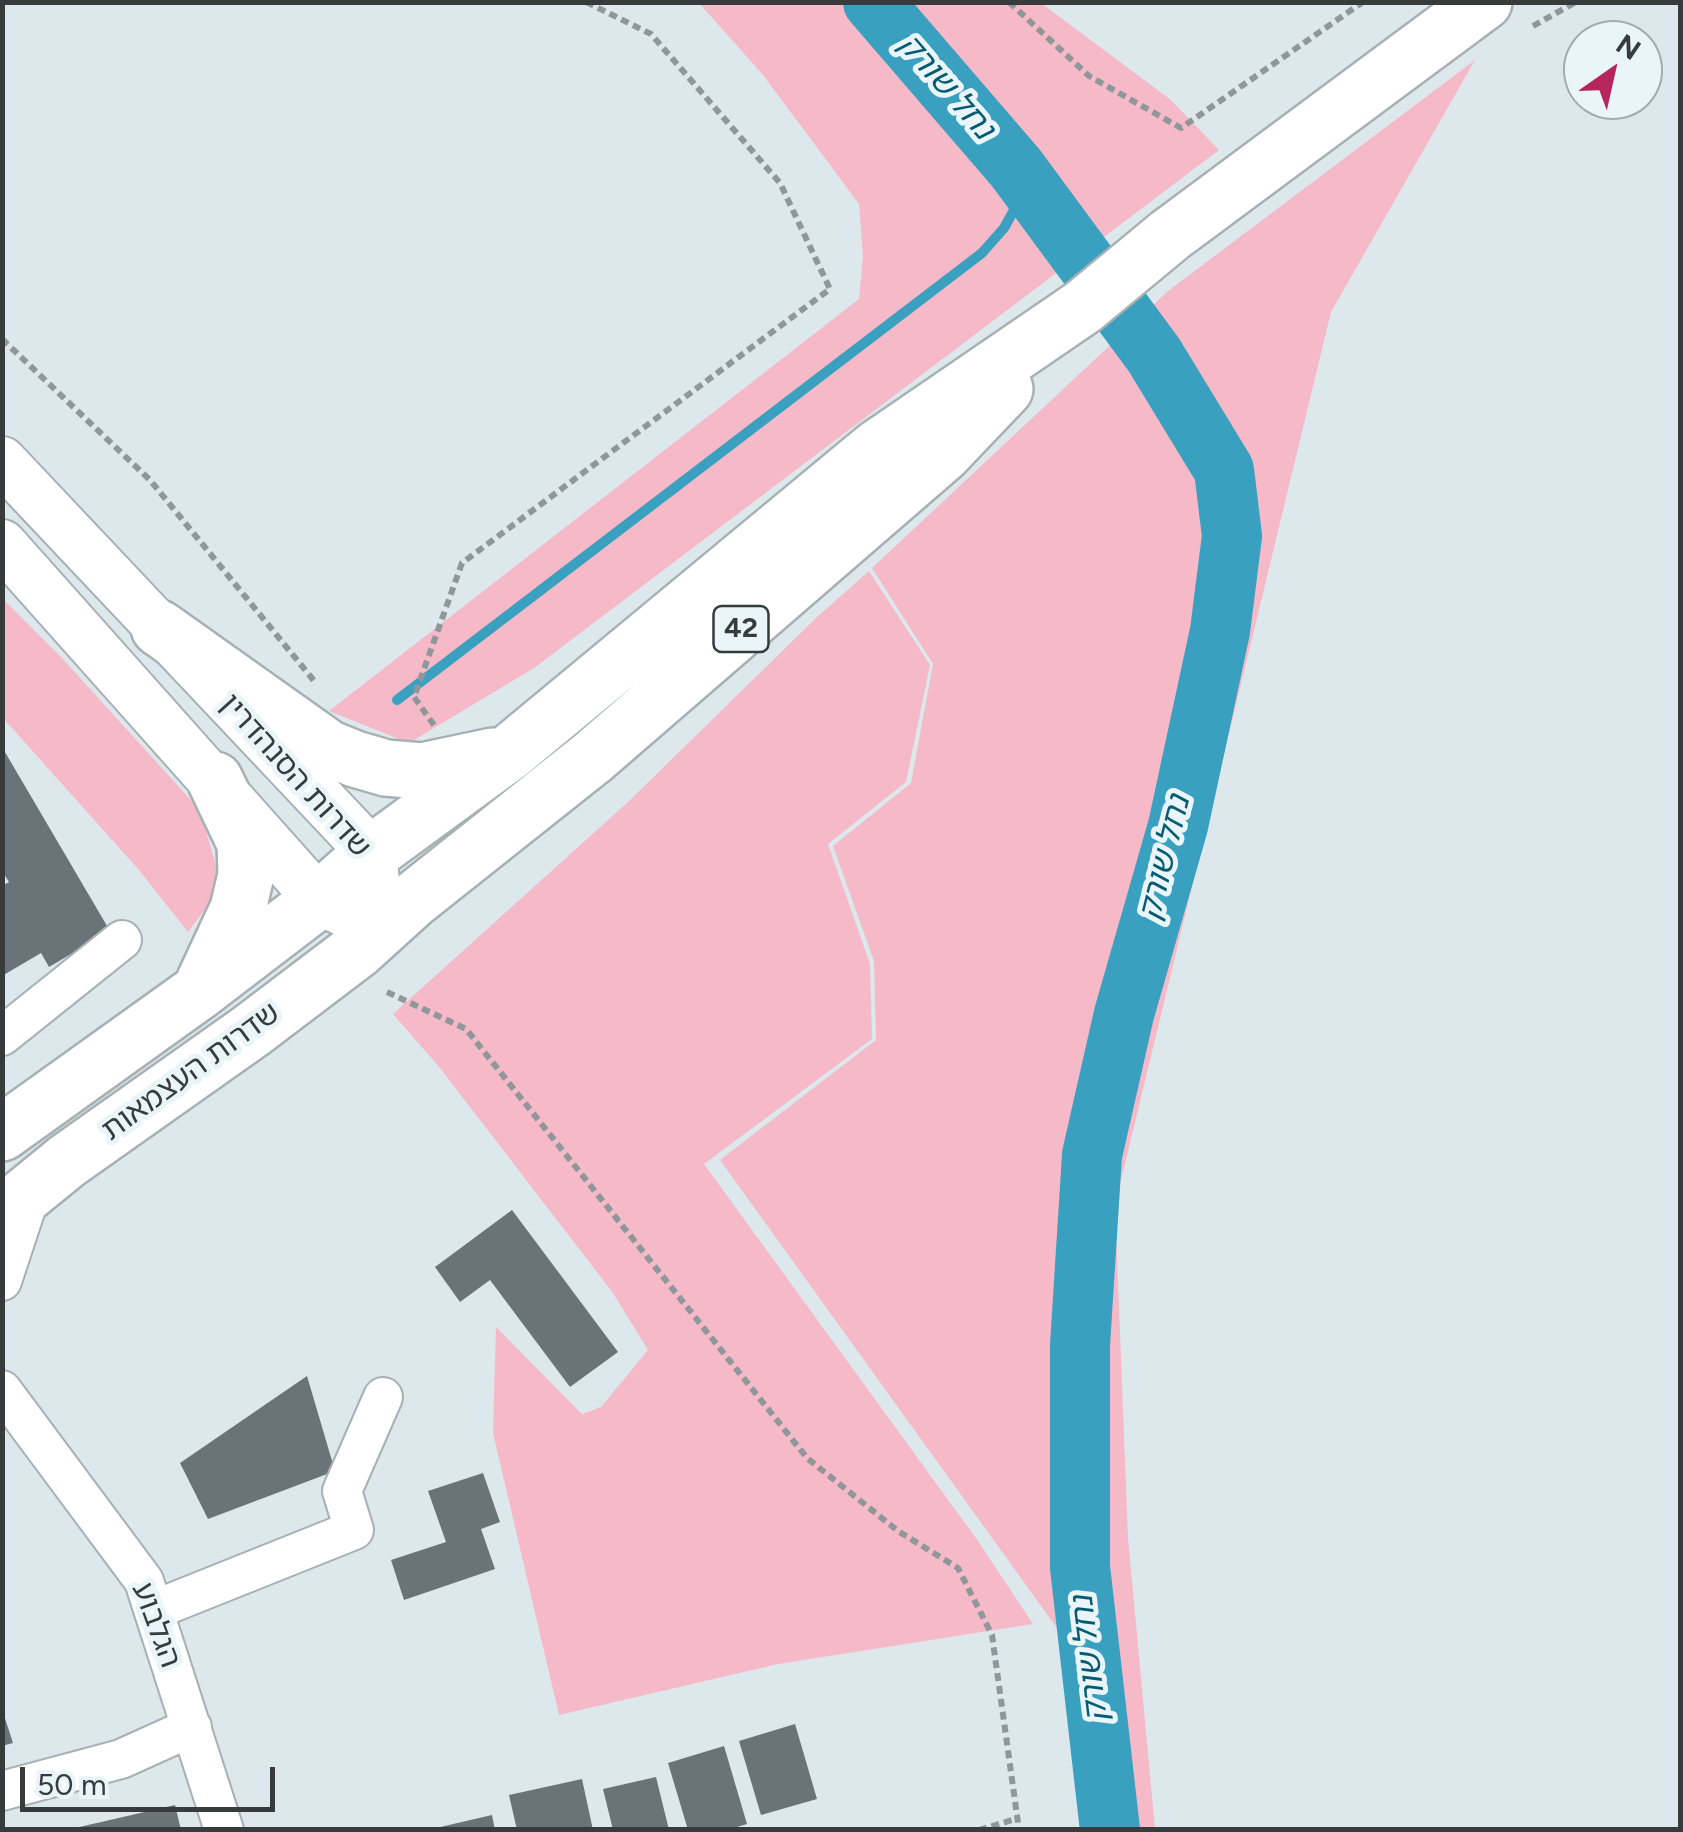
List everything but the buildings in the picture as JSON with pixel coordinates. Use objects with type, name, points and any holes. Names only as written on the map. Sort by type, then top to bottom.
[{"type":"highway","name":"42","points":[[319,900],[486,757],[877,448],[1082,307],[1170,236],[1484,2]]},
{"type":"highway","name":"42","points":[[380,930],[412,900],[593,757],[943,454],[1082,307]]},
{"type":"highway","points":[[159,628],[342,754],[386,768],[422,771],[486,757]]},
{"type":"highway","points":[[200,991],[238,909],[246,874],[245,843],[216,780]]},
{"type":"highway","name":"שדרות העצמאות","points":[[2,1134],[319,900]]},
{"type":"highway","name":"שדרות העצמאות","points":[[17,1202],[380,930]]},
{"type":"main road","name":"שדרות הסנהדרין","points":[[2,461],[372,852],[380,930]]},
{"type":"main road","name":"שדרות הסנהדרין","points":[[2,544],[319,900],[380,930]]},
{"type":"street","points":[[2,1036],[122,940]]},
{"type":"street","points":[[2,1281],[17,1202]]},
{"type":"street","name":"הגלבוע","points":[[4,1393],[144,1581],[224,1830]]},
{"type":"street","points":[[154,1610],[354,1530],[342,1491],[383,1397]]},
{"type":"street","points":[[2,1791],[121,1759],[192,1727]]},
{"type":"path","points":[[486,757],[414,697],[462,563],[830,289],[780,183],[651,34],[586,2]]},
{"type":"path","points":[[1009,2],[1089,76],[1181,128],[1363,2]]},
{"type":"path","points":[[1533,26],[1576,2]]},
{"type":"path","points":[[2,339],[150,480],[324,692]]},
{"type":"path","points":[[387,992],[466,1030],[807,1458],[898,1530],[958,1568],[992,1635],[1019,1830]]},
{"type":"path","points":[[979,1830],[1019,1818]]},
{"type":"shaded area","points":[[699,3],[1041,3],[1171,100],[1219,150],[534,668],[409,743],[329,711],[859,299],[863,256],[859,204],[763,75]]},
{"type":"shaded area","points":[[1475,60],[1331,312],[1115,1205],[1128,1538],[1155,1829],[1114,1829],[1067,1642],[720,1160],[876,1040],[874,961],[833,846],[911,783],[933,664],[872,568],[1168,291]]},
{"type":"shaded area","points":[[869,571],[930,665],[906,782],[828,844],[870,964],[872,1039],[704,1164],[978,1541],[1033,1624],[778,1664],[559,1715],[493,1433],[496,1327],[582,1414],[601,1407],[648,1350],[613,1293],[440,1068],[393,1014],[628,802]]},
{"type":"shaded area","points":[[2,598],[200,810],[222,887],[188,932],[139,870],[3,718]]},
{"type":"waterway","name":"נחל שורק","points":[[873,2],[1016,168],[1154,355],[1224,470],[1232,536],[1220,631],[1178,826],[1124,1014],[1092,1155],[1080,1345],[1080,1567],[1110,1830]]},
{"type":"waterway","points":[[397,700],[982,253],[1004,228],[1019,201],[1016,168]]}]
